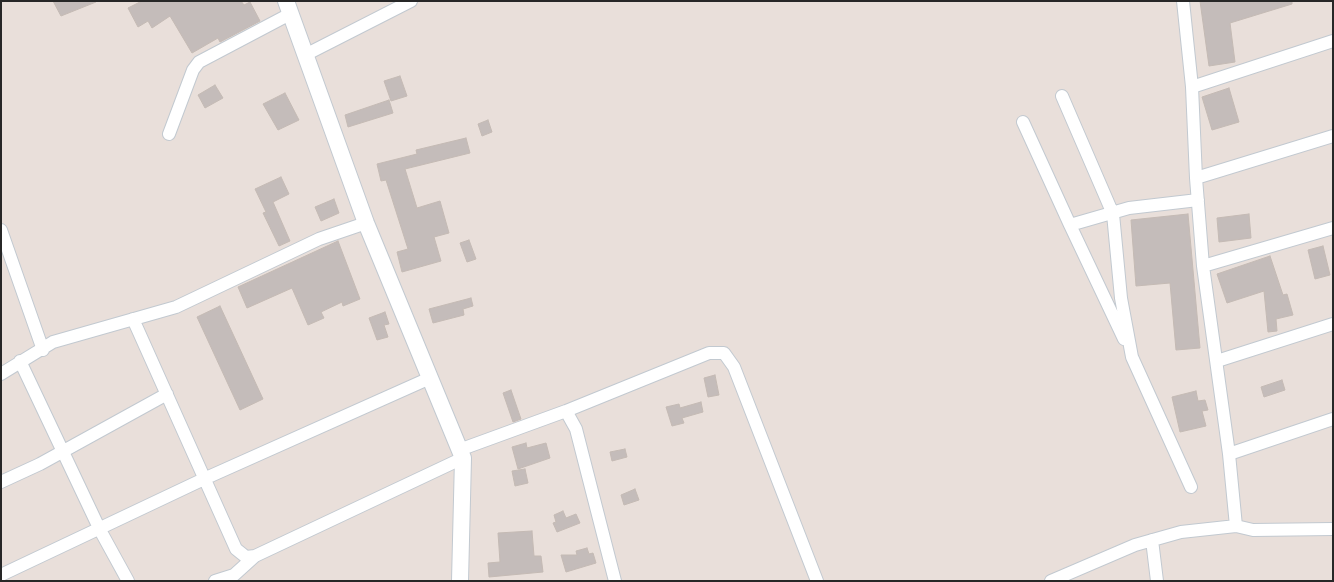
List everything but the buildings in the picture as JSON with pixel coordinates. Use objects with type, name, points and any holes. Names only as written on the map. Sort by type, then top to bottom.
[{"type":"street","points":[[305,56],[411,1]]},
{"type":"street","points":[[1183,1],[1192,88],[1196,178],[1203,266],[1229,454],[1236,526]]},
{"type":"street","points":[[169,134],[193,70],[200,62],[288,8],[366,224],[461,454],[460,581]]},
{"type":"street","points":[[1192,88],[1333,41]]},
{"type":"street","points":[[1062,96],[1113,214],[1121,298],[1132,357]]},
{"type":"street","points":[[1023,122],[1191,488]]},
{"type":"street","points":[[1196,178],[1333,136]]},
{"type":"street","points":[[1070,225],[1129,208],[1198,200]]},
{"type":"street","points":[[1,374],[43,350],[53,342],[176,307],[319,239],[366,224]]},
{"type":"street","points":[[1203,266],[1333,228]]},
{"type":"street","points":[[1,230],[43,350]]},
{"type":"street","points":[[133,319],[206,478],[236,549],[246,557],[255,556]]},
{"type":"street","points":[[1217,361],[1333,324]]},
{"type":"street","points":[[215,581],[234,575],[255,556],[461,454],[709,353],[724,353],[734,367],[817,581]]},
{"type":"street","points":[[20,362],[100,530],[128,581]]},
{"type":"street","points":[[1,575],[100,530],[206,478],[430,378]]},
{"type":"street","points":[[1,482],[63,451],[167,394]]},
{"type":"street","points":[[566,411],[576,429],[615,581]]},
{"type":"street","points":[[1229,454],[1333,419]]},
{"type":"street","points":[[1053,580],[1152,540],[1180,532],[1236,526],[1253,530],[1333,530]]},
{"type":"street","points":[[1152,540],[1157,581]]}]
